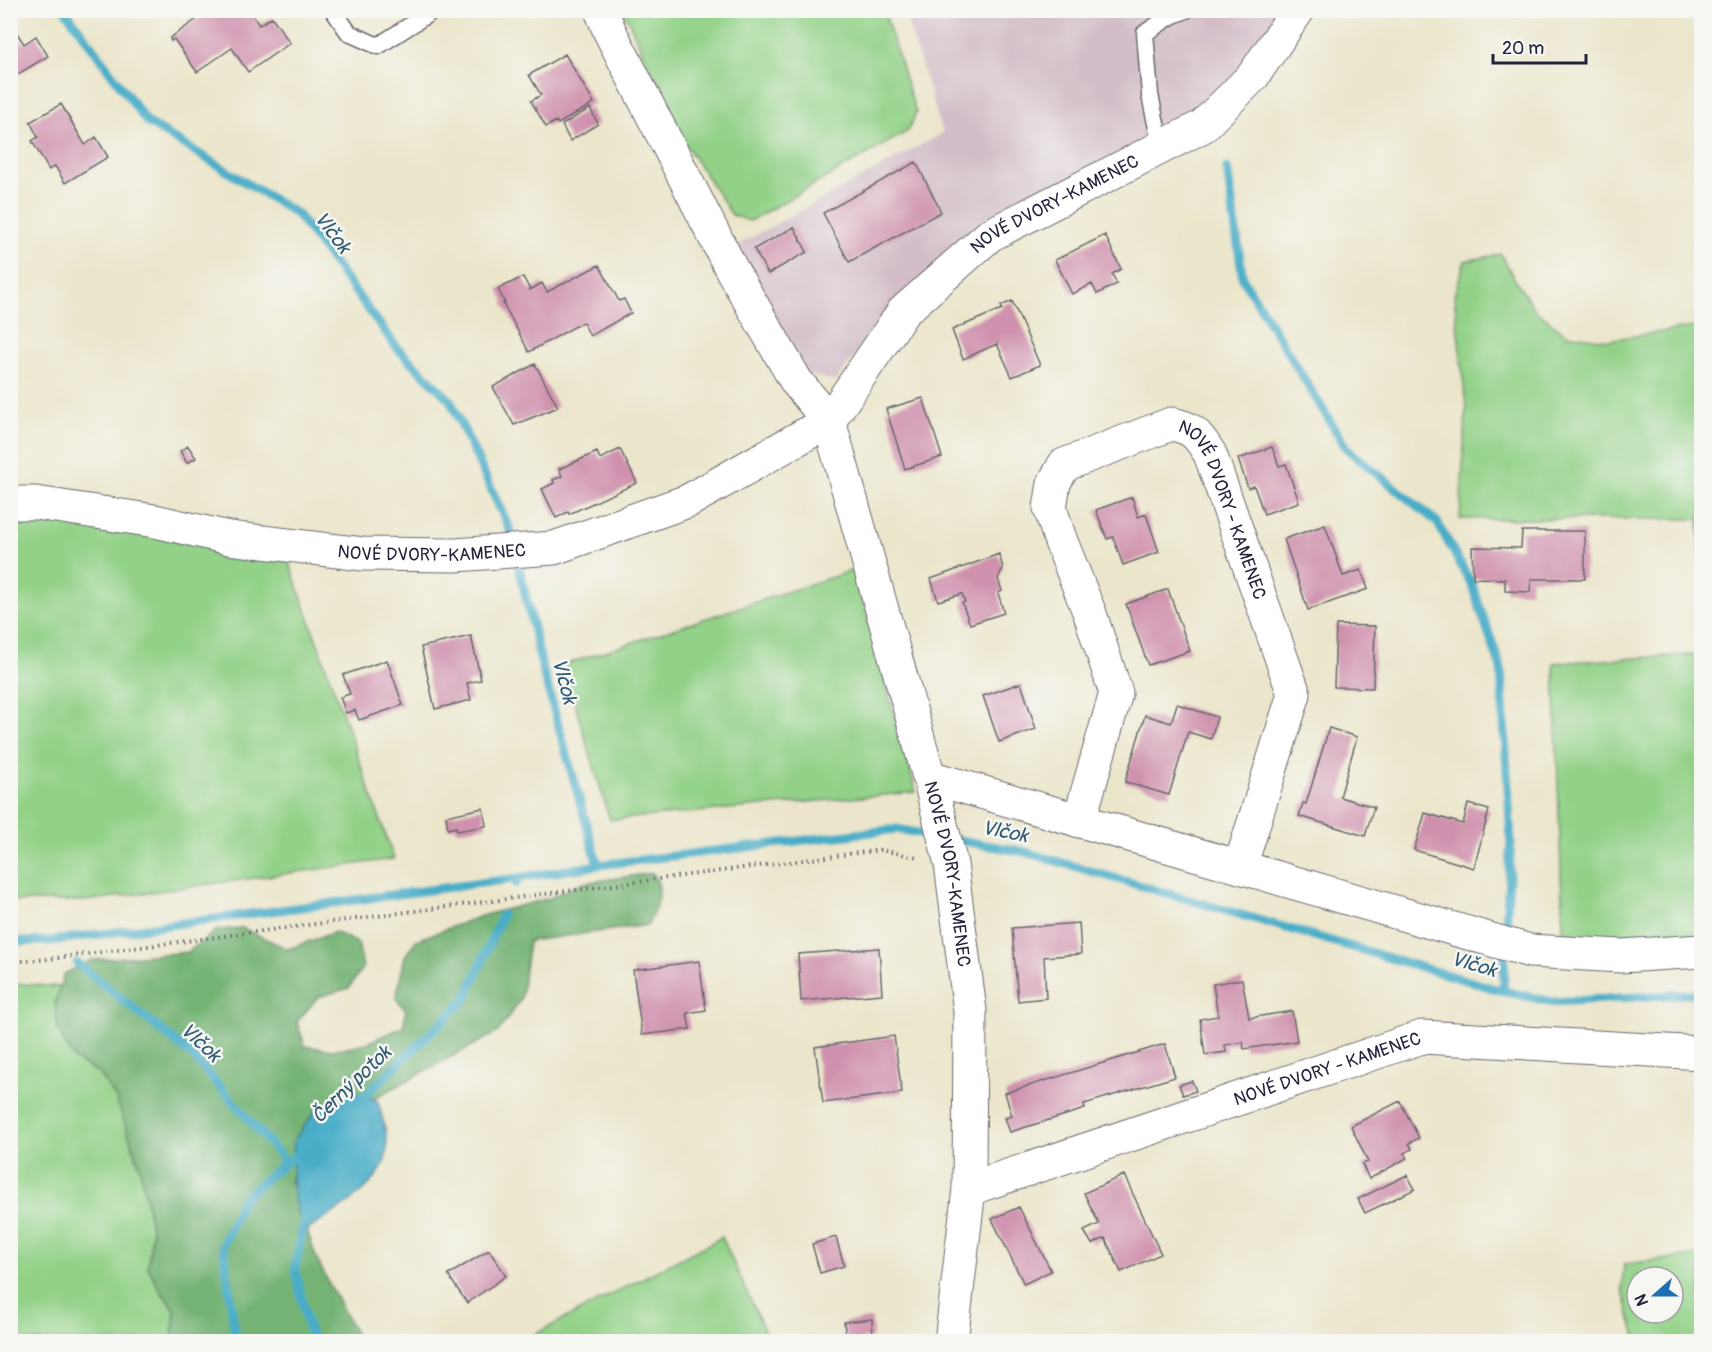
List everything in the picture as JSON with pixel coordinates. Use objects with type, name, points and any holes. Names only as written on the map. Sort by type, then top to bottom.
[{"type":"street","name":"NOVÉ DVORY-KAMENEC","points":[[601,10],[610,32],[733,272],[796,381],[829,421],[930,784],[951,864],[970,1011],[969,1189],[951,1341]]},
{"type":"street","name":"NOVÉ DVORY-KAMENEC","points":[[10,503],[36,503],[154,521],[229,538],[363,554],[455,555],[554,548],[688,501],[829,421],[903,312],[990,235],[1203,126],[1253,76],[1298,10]]},
{"type":"street","name":"NOVÉ DVORY - KAMENEC","points":[[1079,821],[1116,693],[1090,614],[1050,508],[1054,483],[1064,465],[1171,424],[1186,427],[1199,436],[1210,454],[1294,694],[1240,867]]},
{"type":"street","points":[[930,784],[1079,821],[1530,951],[1621,956],[1701,951]]},
{"type":"street","name":"NOVÉ DVORY - KAMENEC","points":[[969,1189],[1422,1037],[1701,1053]]},
{"type":"lane","points":[[333,10],[349,33],[378,46],[434,10]]},
{"type":"lane","points":[[1161,147],[1150,95],[1145,33],[1171,16],[1186,10]]},
{"type":"path","points":[[10,962],[60,958],[880,850],[951,864]]},
{"type":"shaded area","points":[[904,11],[1284,11],[1255,61],[1203,109],[897,301],[835,381],[800,373],[732,248],[943,133]]},
{"type":"green space","points":[[624,11],[884,11],[916,113],[908,131],[750,221],[732,215],[680,136]]},
{"type":"green space","points":[[1501,254],[1536,311],[1566,334],[1608,340],[1701,326],[1701,605],[1699,519],[1460,519],[1466,407],[1454,295],[1465,261]]},
{"type":"green space","points":[[10,514],[286,554],[394,859],[85,901],[11,901]]},
{"type":"green space","points":[[854,570],[916,792],[610,820],[563,665]]},
{"type":"green space","points":[[1701,654],[1701,939],[1587,943],[1563,933],[1554,663]]},
{"type":"green space","points":[[653,873],[657,880],[659,893],[657,905],[648,925],[529,941],[521,999],[498,1032],[354,1109],[290,1180],[317,1260],[359,1341],[172,1341],[175,1310],[160,1290],[148,1267],[152,1232],[140,1168],[116,1098],[99,1073],[74,1059],[58,1031],[55,1004],[64,974],[92,960],[188,952],[217,930],[242,928],[288,949],[335,932],[358,943],[363,967],[349,988],[318,997],[297,1022],[305,1046],[332,1050],[367,1043],[403,1027],[406,1011],[396,998],[405,956],[416,940],[484,915],[550,898],[582,883]]},
{"type":"green space","points":[[10,983],[60,987],[55,1004],[74,1059],[99,1073],[116,1098],[140,1168],[152,1232],[148,1267],[160,1290],[175,1310],[172,1341],[11,1341]]},
{"type":"green space","points":[[722,1237],[769,1341],[522,1341]]},
{"type":"green space","points":[[1701,1255],[1701,1341],[1637,1341],[1632,1325],[1685,1325],[1685,1265],[1625,1265],[1625,1299],[1622,1288],[1624,1264]]},
{"type":"water","points":[[348,1089],[378,1101],[386,1136],[386,1156],[382,1168],[364,1190],[339,1210],[303,1233],[292,1182],[294,1140],[316,1110]]},
{"type":"building","points":[[210,10],[249,10],[259,25],[272,17],[290,43],[248,72],[232,48],[197,72],[174,39],[171,41],[170,38]]},
{"type":"building","points":[[10,22],[24,44],[36,36],[48,56],[10,79]]},
{"type":"building","points":[[565,54],[594,103],[558,124],[556,121],[546,127],[531,101],[541,95],[529,75]]},
{"type":"building","points":[[61,104],[85,145],[96,137],[108,157],[65,183],[55,166],[49,170],[32,141],[38,137],[30,122]]},
{"type":"building","points":[[590,108],[598,124],[570,141],[562,125]]},
{"type":"building","points":[[916,162],[941,212],[849,262],[823,213]]},
{"type":"building","points":[[794,227],[807,252],[768,274],[754,249]]},
{"type":"building","points":[[1105,235],[1121,269],[1112,274],[1117,284],[1097,294],[1092,284],[1072,294],[1055,260]]},
{"type":"building","points":[[599,265],[619,301],[624,299],[631,313],[590,336],[583,322],[529,352],[498,289],[523,277],[530,290],[542,283],[547,292]]},
{"type":"building","points":[[1012,301],[1040,365],[1012,377],[997,344],[963,359],[952,330],[1002,309],[1001,306]]},
{"type":"building","points":[[535,364],[558,407],[514,425],[493,387]]},
{"type":"building","points":[[923,398],[942,457],[905,469],[886,409]]},
{"type":"building","points":[[188,446],[196,458],[187,463],[180,451]]},
{"type":"building","points":[[1272,447],[1279,466],[1286,464],[1299,502],[1264,514],[1254,486],[1248,488],[1238,459]]},
{"type":"building","points":[[620,449],[637,483],[556,518],[542,489],[562,476],[559,469],[597,452],[600,459]]},
{"type":"building","points":[[1132,497],[1138,517],[1146,514],[1159,552],[1123,565],[1113,537],[1107,539],[1096,510]]},
{"type":"building","points":[[1325,525],[1343,576],[1361,570],[1368,589],[1308,610],[1284,539]]},
{"type":"building","points":[[1522,531],[1585,531],[1585,579],[1531,579],[1530,592],[1505,591],[1505,579],[1473,578],[1472,547],[1521,548]]},
{"type":"building","points":[[999,554],[1003,568],[998,579],[1002,591],[998,593],[1004,613],[970,624],[962,603],[965,602],[962,594],[938,601],[931,579]]},
{"type":"building","points":[[1168,589],[1190,651],[1148,665],[1126,604]]},
{"type":"building","points":[[1336,625],[1375,626],[1373,688],[1334,687]]},
{"type":"building","points":[[471,636],[481,680],[467,683],[471,700],[435,709],[421,647]]},
{"type":"building","points":[[387,660],[403,705],[359,720],[355,710],[346,713],[340,697],[350,694],[343,675]]},
{"type":"building","points":[[1021,683],[1036,729],[999,742],[983,696]]},
{"type":"building","points":[[1177,704],[1217,717],[1211,739],[1188,732],[1169,795],[1125,782],[1145,715],[1171,723]]},
{"type":"building","points":[[1329,728],[1357,737],[1340,797],[1374,807],[1365,836],[1299,816],[1303,803],[1306,804]]},
{"type":"building","points":[[1468,804],[1489,810],[1474,868],[1414,850],[1425,813],[1463,824]]},
{"type":"building","points":[[483,808],[486,826],[457,831],[456,827],[448,829],[446,816]]},
{"type":"building","points":[[1079,923],[1081,954],[1044,957],[1046,998],[1018,1001],[1012,928]]},
{"type":"building","points":[[879,948],[882,994],[801,1001],[798,954]]},
{"type":"building","points":[[699,961],[706,1010],[687,1013],[690,1029],[642,1035],[633,970]]},
{"type":"building","points":[[1242,979],[1249,1018],[1292,1011],[1297,1041],[1244,1049],[1243,1042],[1225,1045],[1226,1052],[1205,1055],[1200,1019],[1218,1016],[1213,984]]},
{"type":"building","points":[[894,1036],[902,1093],[823,1103],[815,1047]]},
{"type":"building","points":[[1165,1044],[1175,1077],[1084,1104],[1085,1109],[1010,1132],[1005,1118],[1012,1116],[1005,1093]]},
{"type":"building","points":[[1192,1081],[1196,1091],[1183,1095],[1179,1085]]},
{"type":"building","points":[[1400,1101],[1419,1138],[1409,1143],[1412,1149],[1404,1153],[1407,1158],[1369,1179],[1362,1164],[1368,1162],[1351,1126]]},
{"type":"building","points":[[1124,1175],[1161,1254],[1121,1272],[1105,1238],[1092,1244],[1084,1231],[1099,1224],[1084,1193]]},
{"type":"building","points":[[1407,1175],[1415,1189],[1365,1213],[1358,1199]]},
{"type":"building","points":[[1019,1207],[1051,1271],[1024,1284],[992,1219]]},
{"type":"building","points":[[836,1237],[844,1266],[820,1273],[812,1244]]},
{"type":"building","points":[[489,1250],[506,1276],[467,1303],[448,1275]]},
{"type":"building","points":[[872,1319],[873,1338],[862,1339],[862,1342],[840,1342],[846,1339],[844,1322]]},
{"type":"waterway","name":"Vlčok","points":[[65,10],[147,122],[297,214],[398,349],[450,400],[511,532]]},
{"type":"waterway","points":[[1227,168],[1243,279],[1347,449],[1437,522],[1472,585],[1501,668],[1511,840],[1506,929]]},
{"type":"waterway","name":"Vlčok","points":[[518,562],[542,667],[598,865]]},
{"type":"waterway","name":"Vlčok","points":[[516,883],[518,878],[598,865],[897,829],[939,837]]},
{"type":"waterway","name":"Vlčok","points":[[952,839],[1025,852],[1503,991],[1553,1002],[1702,993]]},
{"type":"waterway","points":[[10,942],[49,941],[518,878]]},
{"type":"waterway","name":"Černý potok","points":[[357,1103],[465,1000],[502,915]]},
{"type":"waterway","points":[[1503,991],[1505,952]]},
{"type":"waterway","name":"Vlčok","points":[[77,963],[192,1055],[286,1162]]},
{"type":"waterway","points":[[236,1342],[223,1244],[243,1198],[303,1150]]},
{"type":"waterway","name":"Černý potok","points":[[304,1219],[295,1268],[308,1328],[315,1342]]}]
